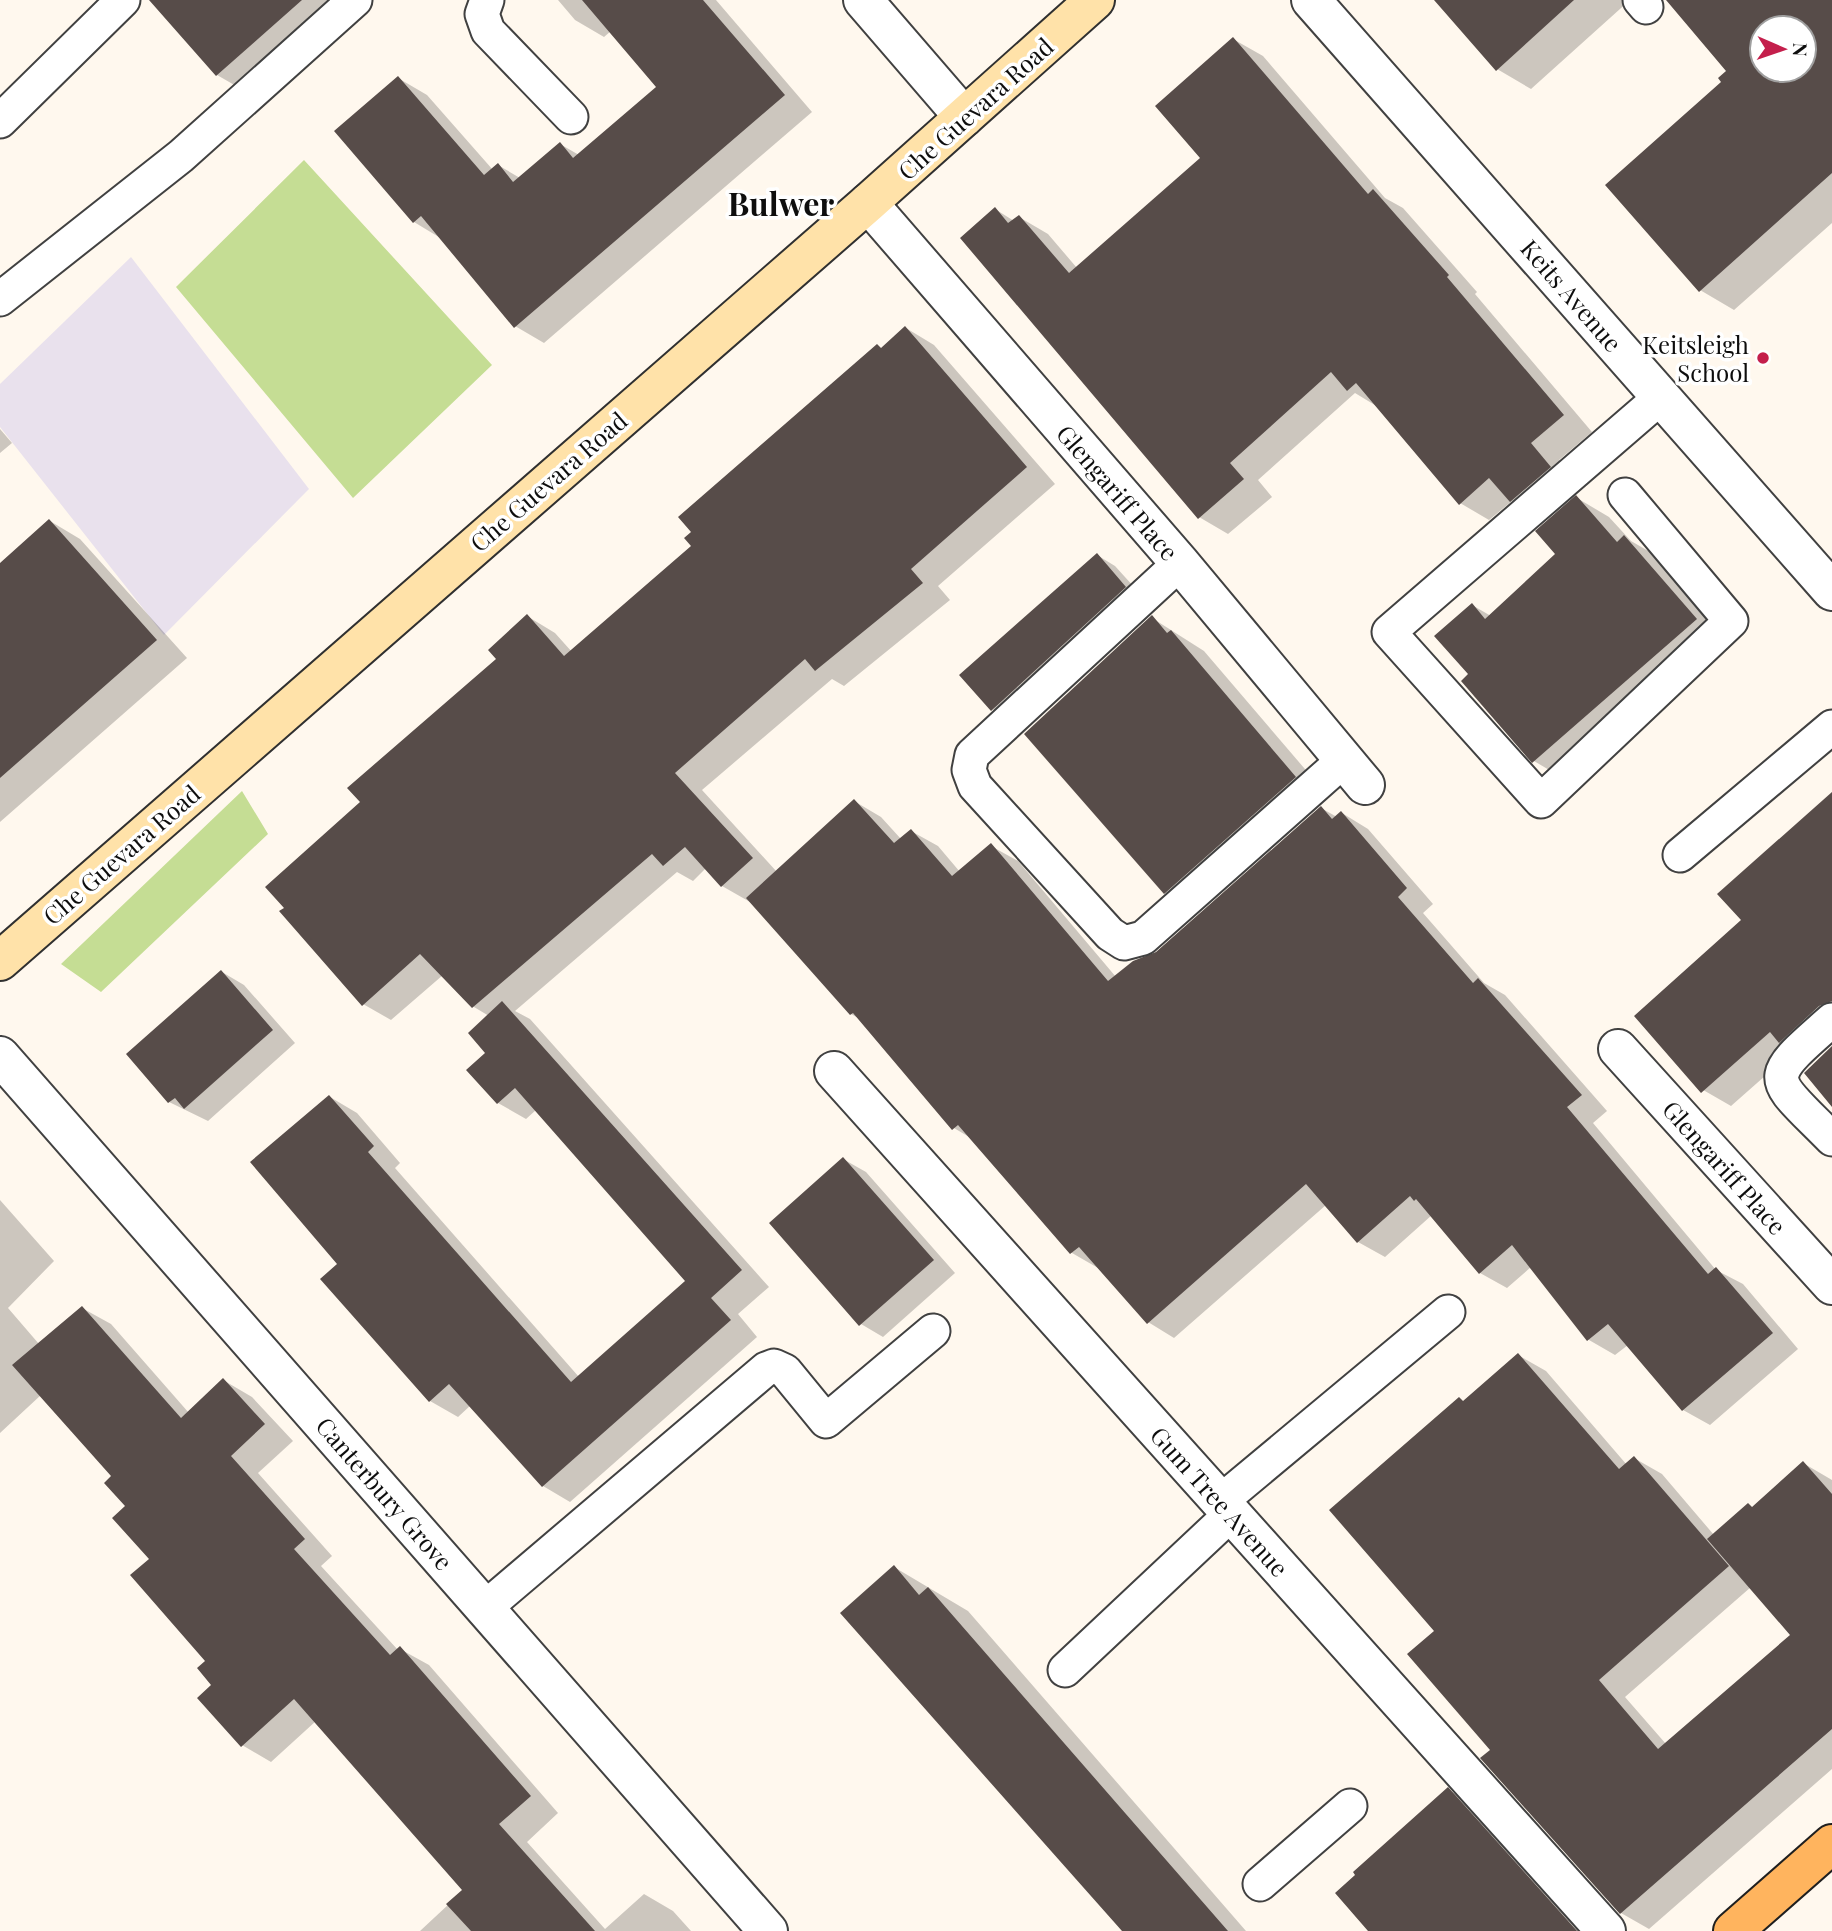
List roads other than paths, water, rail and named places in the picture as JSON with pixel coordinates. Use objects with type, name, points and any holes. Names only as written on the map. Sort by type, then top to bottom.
[{"type":"main road","name":"Che Guevara Road","points":[[0,961],[868,203],[964,117],[1084,3]]},
{"type":"main road","points":[[1732,1931],[1832,1844]]},
{"type":"street","points":[[863,0],[964,117]]},
{"type":"street","name":"Keits Avenue","points":[[1311,0],[1832,591]]},
{"type":"street","name":"Glengariff Place","points":[[868,203],[1180,563],[1354,772]]},
{"type":"street","name":"Glengariff Place","points":[[1618,1049],[1832,1285]]},
{"type":"street","name":"Canterbury Grove","points":[[0,1056],[768,1931]]},
{"type":"street","name":"Gum Tree Avenue","points":[[834,1071],[1606,1931]]},
{"type":"lane","points":[[0,121],[123,0]]},
{"type":"lane","points":[[0,299],[181,156],[355,0]]},
{"type":"lane","points":[[487,0],[482,14],[488,31],[571,117]]},
{"type":"lane","points":[[1625,495],[1731,621],[1541,801],[1388,632],[1661,397]]},
{"type":"lane","points":[[1180,563],[972,755],[969,770],[975,786],[1110,934],[1124,943],[1143,938],[1354,772]]},
{"type":"lane","points":[[1680,855],[1832,727]]},
{"type":"lane","points":[[1832,1020],[1788,1059],[1780,1073],[1782,1088],[1832,1139]]},
{"type":"lane","points":[[1065,1670],[1157,1586],[1225,1508],[1448,1312]]},
{"type":"lane","points":[[486,1607],[766,1369],[774,1366],[785,1371],[827,1421],[933,1331]]},
{"type":"lane","points":[[1260,1884],[1350,1805]]},
{"type":"place","name":"Keitsleigh School","points":[[1763,358]]},
{"type":"district","name":"Bulwer","points":[[781,202]]}]
